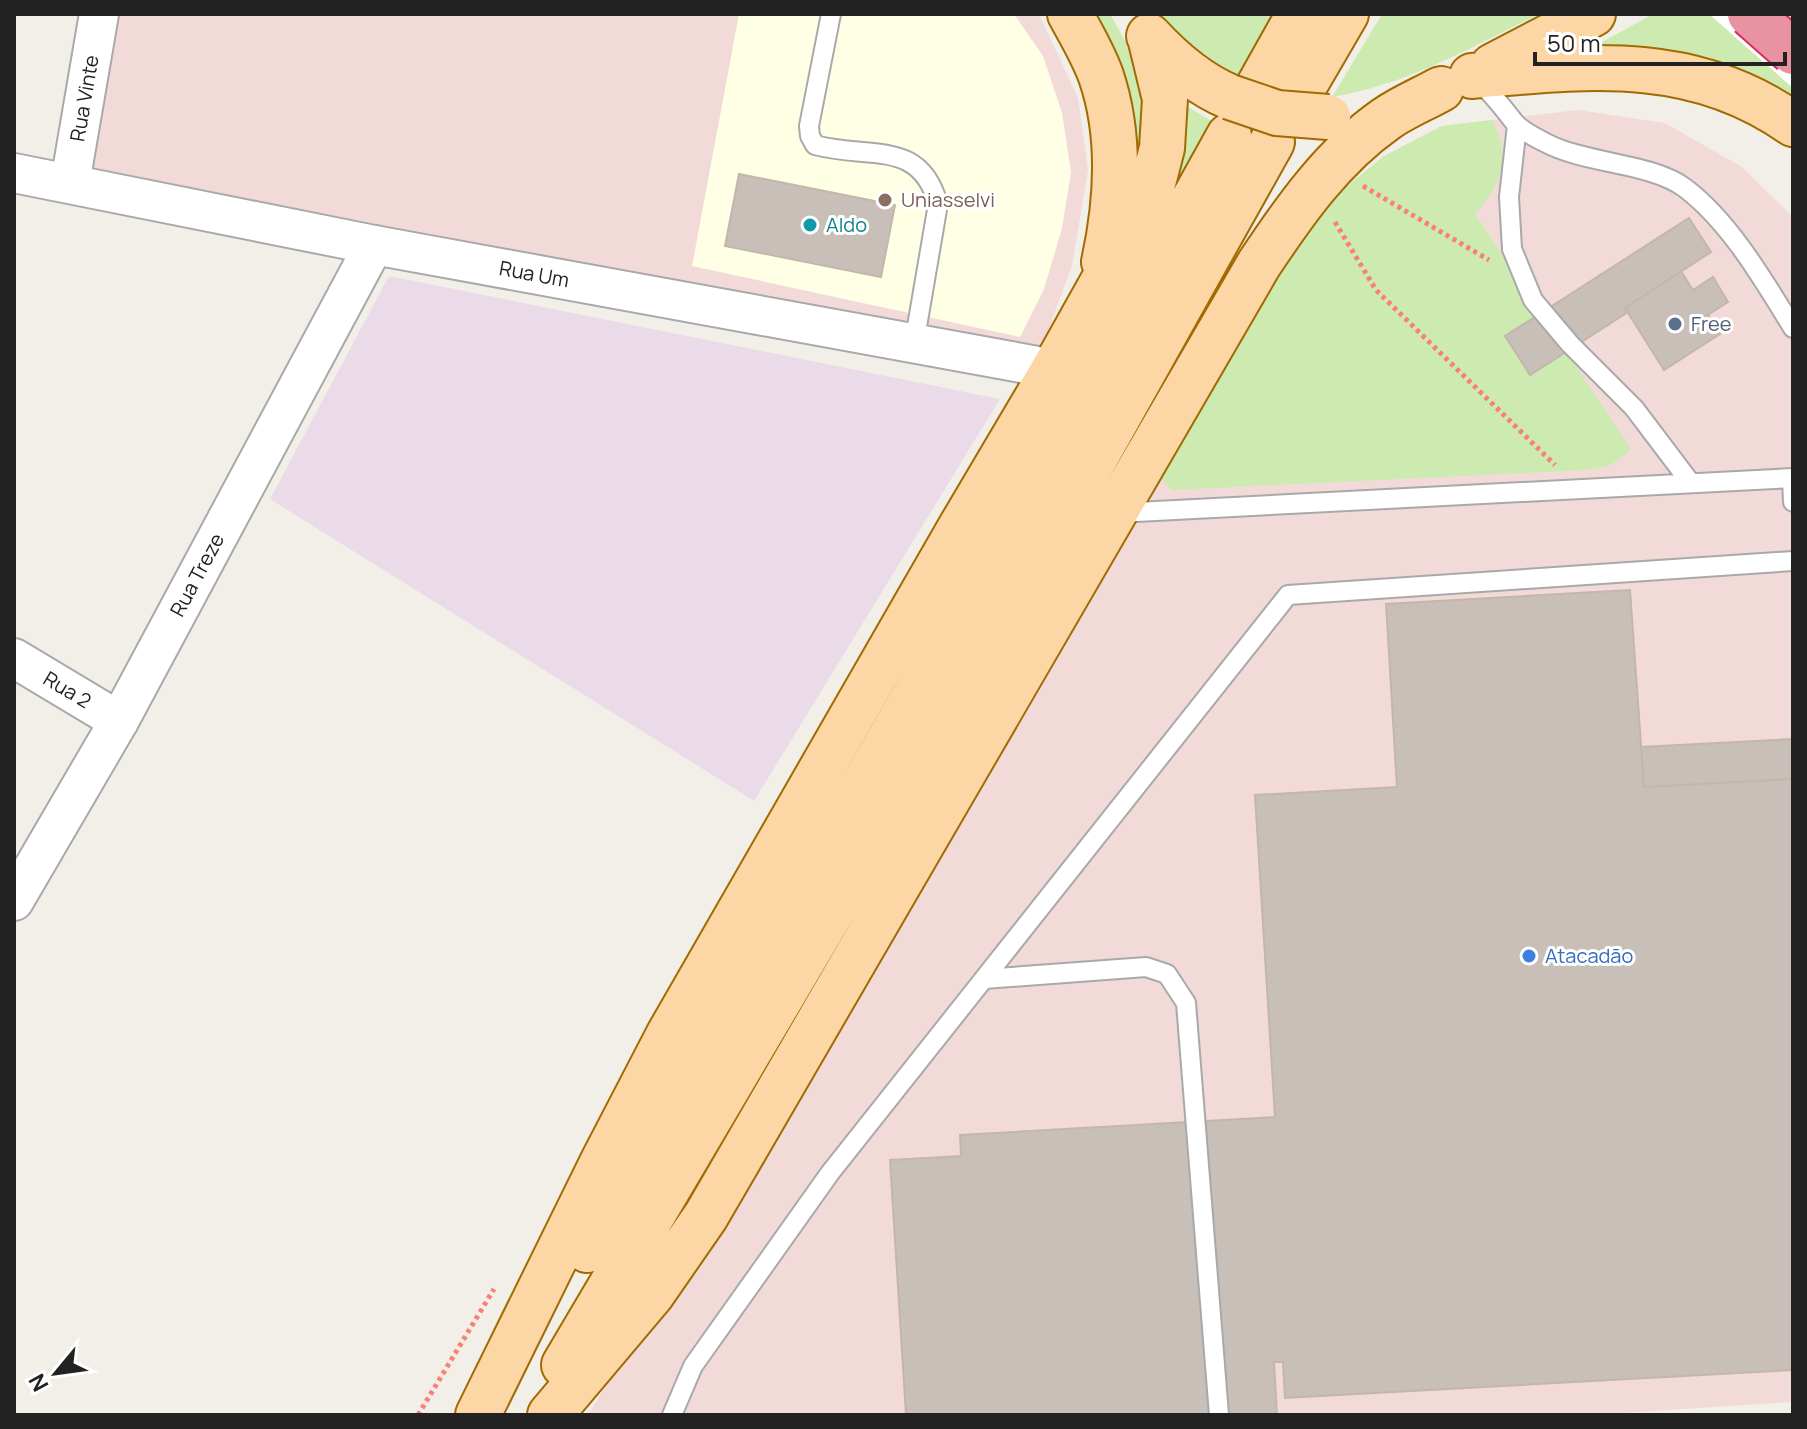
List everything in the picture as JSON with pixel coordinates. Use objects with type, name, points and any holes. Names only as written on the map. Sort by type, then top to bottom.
[{"type":"highway","points":[[1750,14],[1793,52]]},
{"type":"main road","points":[[1070,14],[1100,73],[1113,139],[1113,200],[1109,239],[1093,302]]},
{"type":"main road","points":[[486,1415],[722,1029],[815,870],[997,554],[1239,107],[1299,14]]},
{"type":"main road","points":[[1314,105],[1346,14]]},
{"type":"main road","points":[[550,1415],[652,1294],[706,1216],[1242,290],[1322,178],[1348,150],[1387,118],[1593,14]]},
{"type":"main road","points":[[478,1415],[669,1034],[1093,302],[1149,199],[1162,148],[1165,99],[1142,26]]},
{"type":"main road","points":[[1142,26],[1171,59],[1239,107],[1277,113],[1314,105],[1367,113],[1456,83],[1587,68],[1668,72],[1743,93],[1793,124]]},
{"type":"main road","points":[[534,1415],[1013,605],[1272,142]]},
{"type":"street","name":"Rua Vinte","points":[[70,183],[99,14]]},
{"type":"street","name":"Rua Um","points":[[14,173],[374,245],[1054,369]]},
{"type":"street","name":"Rua Treze","points":[[14,901],[119,721],[374,245]]},
{"type":"street","name":"Rua 2","points":[[14,658],[119,721]]},
{"type":"lane","points":[[831,14],[809,126],[815,145],[832,150],[901,157],[924,171],[933,185],[938,204],[914,344]]},
{"type":"lane","points":[[1456,83],[1498,99],[1517,125],[1548,144],[1602,163],[1651,173],[1684,187],[1729,232],[1758,271],[1793,328]]},
{"type":"lane","points":[[1517,125],[1509,197],[1512,249],[1533,300],[1570,344],[1634,408],[1690,482]]},
{"type":"lane","points":[[1114,513],[1792,478],[1793,502]]},
{"type":"lane","points":[[672,1415],[693,1366],[830,1173],[1288,595],[1793,561]]},
{"type":"lane","points":[[984,979],[1146,967],[1167,974],[1186,1003],[1219,1415]]},
{"type":"path","points":[[1322,178],[1524,277]]},
{"type":"path","points":[[1322,178],[1376,290],[1579,488]]},
{"type":"shaded area","points":[[111,14],[1039,14],[1078,98],[1088,170],[1072,266],[1040,352],[80,175]]},
{"type":"shaded area","name":"Uniasselvi","points":[[739,14],[1014,14],[1043,56],[1062,113],[1071,172],[1062,228],[1044,289],[1020,337],[692,266]]},
{"type":"shaded area","points":[[1578,110],[1665,123],[1742,167],[1793,217],[1793,1402],[1591,1415],[588,1415],[1320,208],[1384,156],[1442,126]]},
{"type":"shaded area","points":[[389,276],[1000,399],[754,801],[270,499]]},
{"type":"green space","points":[[1088,14],[1110,14],[1133,60],[1144,92],[1145,143],[1128,196]]},
{"type":"green space","points":[[1162,14],[1280,14],[1244,79],[1200,51]]},
{"type":"green space","points":[[1382,14],[1539,14],[1412,74],[1386,84],[1332,97]]},
{"type":"green space","points":[[1653,14],[1793,14],[1793,96],[1732,68],[1689,56],[1604,48],[1602,42]]},
{"type":"green space","points":[[1186,106],[1217,124],[1167,211]]},
{"type":"green space","points":[[1492,120],[1502,146],[1501,170],[1492,192],[1475,214],[1631,449],[1611,464],[1587,470],[1172,490],[1158,475],[1320,208],[1384,156],[1442,126]]},
{"type":"pier","points":[[1709,14],[1774,14],[1793,31],[1793,88]]},
{"type":"building","name":"Aldo","points":[[739,174],[895,205],[881,277],[725,246]]},
{"type":"building","points":[[1689,218],[1711,252],[1625,308],[1628,312],[1530,375],[1505,336]]},
{"type":"building","name":"Free","points":[[1681,271],[1693,290],[1713,277],[1728,302],[1708,315],[1720,334],[1664,370],[1625,308]]},
{"type":"building","name":"Atacadão","points":[[1630,590],[1644,787],[1793,779],[1793,1370],[1285,1398],[1283,1362],[1274,1362],[1277,1415],[906,1415],[890,1160],[961,1156],[960,1135],[1275,1117],[1255,795],[1397,787],[1386,604]]},
{"type":"building","points":[[1793,739],[1793,779],[1644,787],[1641,747]]},
{"type":"place","name":"Uniasselvi","points":[[885,200]]},
{"type":"place","name":"Aldo","points":[[810,225]]},
{"type":"place","name":"Free","points":[[1675,324]]},
{"type":"place","name":"Atacadão","points":[[1529,956]]}]
